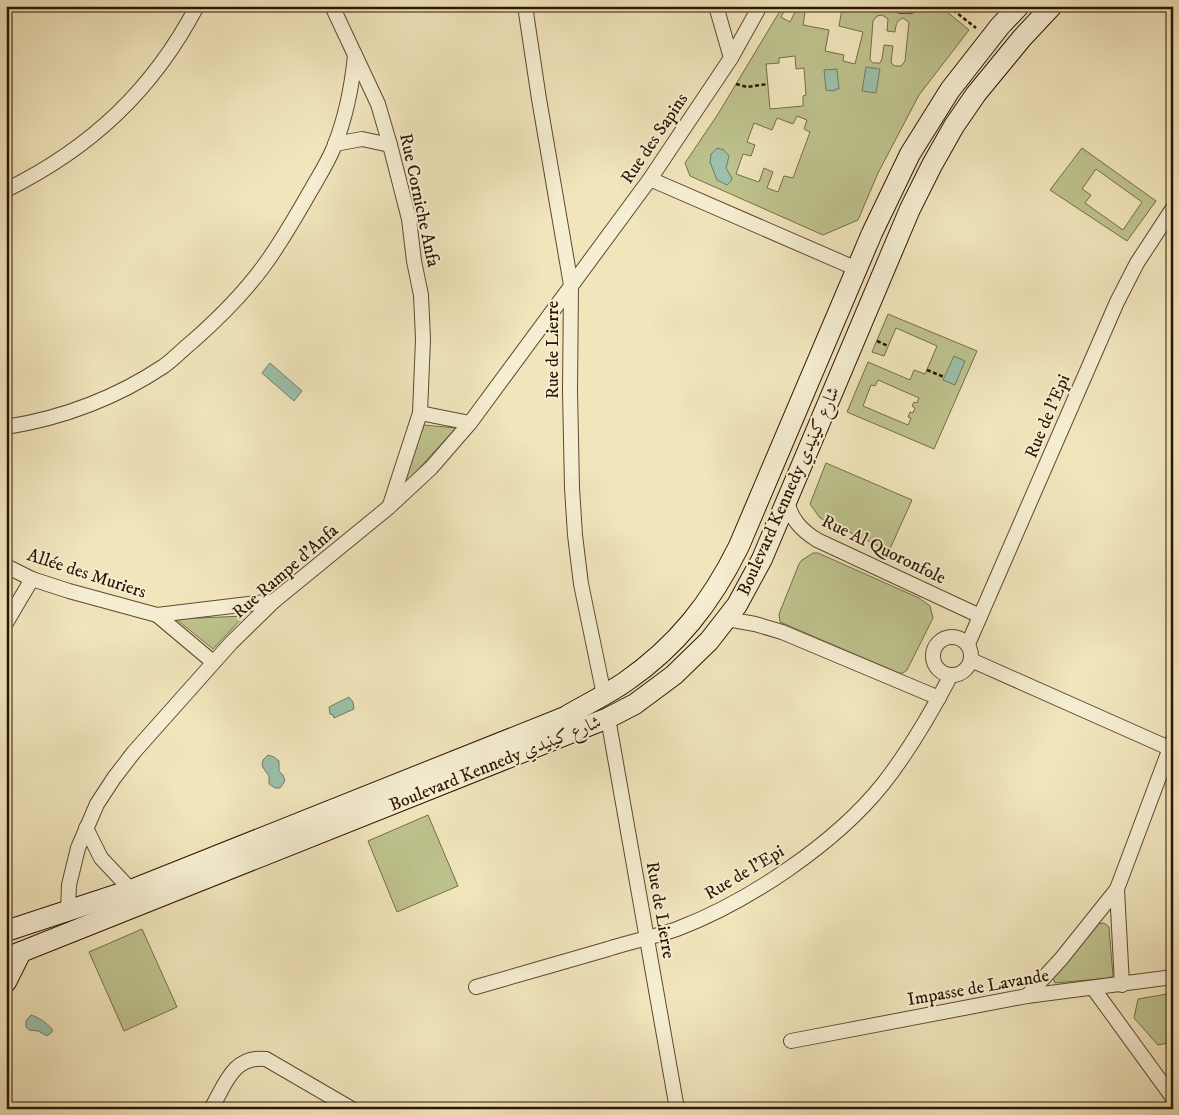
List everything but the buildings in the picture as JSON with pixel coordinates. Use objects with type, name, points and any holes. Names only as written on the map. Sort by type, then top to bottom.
[{"type":"main road","name":"Boulevard Kennedy شارع كينيدي","points":[[14,955],[132,898],[565,717],[623,683],[662,652],[703,608],[721,580],[747,528],[892,189],[929,120],[974,58],[1019,6]]},
{"type":"main road","name":"Boulevard Kennedy شارع كينيدي","points":[[6,931],[68,910],[132,898],[608,718],[635,704],[674,675],[709,641],[727,619],[754,575],[910,209],[954,126],[976,94],[1022,38],[1052,6]]},
{"type":"main road","points":[[6,982],[14,955]]},
{"type":"street","points":[[6,190],[50,166],[109,123],[133,99],[161,66],[177,43],[197,6]]},
{"type":"street","name":"Rue Corniche Anfa","points":[[332,6],[378,104],[409,219],[414,261],[421,295],[423,339],[420,413],[389,507]]},
{"type":"street","name":"Rue de Lierre","points":[[525,6],[570,285],[570,401],[575,534],[581,584],[604,695]]},
{"type":"street","points":[[716,6],[731,58]]},
{"type":"street","name":"Rue des Sapins","points":[[570,285],[650,179],[731,58],[760,6]]},
{"type":"street","points":[[901,6],[908,6]]},
{"type":"street","points":[[6,427],[33,423],[93,404],[121,391],[165,365],[202,333],[234,301],[262,268],[287,231],[335,144],[352,88],[356,55]]},
{"type":"street","points":[[335,144],[362,139],[390,145]]},
{"type":"street","points":[[650,179],[857,269]]},
{"type":"street","name":"Rue de l'Epi","points":[[968,644],[1117,302],[1137,263],[1173,208]]},
{"type":"street","name":"Rue Rampe d'Anfa","points":[[68,910],[72,870],[78,848],[97,804],[114,778],[213,662],[274,601],[389,507],[431,468],[470,423],[570,285]]},
{"type":"street","points":[[420,413],[470,423]]},
{"type":"street","name":"Rue Al Quoronfole","points":[[787,501],[789,510],[796,523],[804,532],[817,540],[980,616]]},
{"type":"street","name":"Allée des Muriers","points":[[6,566],[32,579],[103,602],[157,615],[274,601]]},
{"type":"street","points":[[6,623],[32,579]]},
{"type":"street","name":"Allée des Muriers","points":[[157,615],[213,662]]},
{"type":"street","points":[[727,619],[755,624],[782,632],[939,698]]},
{"type":"street","points":[[953,636],[960,638],[968,644],[972,653],[971,660],[964,671],[952,675],[945,674],[935,665],[933,652],[940,640],[953,636]]},
{"type":"street","points":[[971,660],[1172,745],[1117,888],[1061,959],[1027,996]]},
{"type":"street","name":"Rue de l'Epi","points":[[476,987],[676,929],[724,908],[799,862],[864,806],[883,784],[952,675]]},
{"type":"street","name":"Rue de Lierre","points":[[608,718],[677,1109]]},
{"type":"street","points":[[86,828],[101,858],[132,898]]},
{"type":"street","points":[[1117,888],[1122,984]]},
{"type":"street","name":"Impasse de Lavande","points":[[792,1041],[1027,996],[1173,977]]},
{"type":"street","points":[[1093,988],[1173,1098]]},
{"type":"street","points":[[211,1109],[232,1072],[246,1060],[256,1058],[266,1059],[352,1109]]},
{"type":"path","points":[[948,6],[976,28]]},
{"type":"path","points":[[736,84],[748,87],[768,84]]},
{"type":"path","points":[[877,341],[888,346]]},
{"type":"path","points":[[926,370],[944,377]]},
{"type":"shaded area","points":[[783,6],[787,6],[781,17],[790,22],[798,6],[806,6],[803,25],[829,30],[825,51],[844,55],[843,61],[855,64],[863,32],[839,26],[842,9],[821,6],[871,6],[912,14],[923,6],[940,6],[969,30],[919,95],[878,173],[858,220],[823,235],[690,176],[685,163],[718,114]],"holes":[[[882,15],[888,19],[887,31],[895,32],[896,25],[903,18],[909,22],[905,61],[901,66],[895,66],[891,63],[893,46],[884,45],[880,63],[873,63],[870,60],[873,21],[877,16]],[[795,56],[796,69],[804,68],[806,95],[803,96],[803,106],[770,109],[766,64],[779,63],[779,58]],[[797,116],[807,120],[804,129],[810,132],[793,178],[784,176],[778,192],[767,188],[773,172],[764,168],[759,182],[736,174],[743,154],[751,156],[755,145],[747,142],[754,123],[772,130],[777,118],[793,124]]]},
{"type":"shaded area","points":[[866,67],[880,69],[876,93],[862,91]]},
{"type":"shaded area","points":[[837,69],[839,89],[835,89],[835,91],[826,90],[824,70]]},
{"type":"shaded area","points":[[717,148],[724,150],[729,156],[726,168],[732,178],[727,185],[717,180],[710,162],[711,154]]},
{"type":"shaded area","points":[[1082,148],[1156,201],[1127,241],[1050,190]],"holes":[[[1096,169],[1142,202],[1123,230],[1085,203],[1091,195],[1082,189]]]},
{"type":"shaded area","points":[[888,314],[977,351],[934,449],[847,412],[868,362],[910,380],[914,370],[925,374],[937,346],[896,328],[884,356],[872,352]],"holes":[[[878,380],[919,398],[917,403],[914,402],[912,406],[915,408],[913,413],[910,412],[908,417],[911,418],[908,425],[863,406],[871,385],[875,386]]]},
{"type":"shaded area","points":[[954,356],[965,361],[955,385],[943,380]]},
{"type":"shaded area","points":[[270,363],[302,391],[294,401],[262,373]]},
{"type":"shaded area","points":[[424,425],[456,428],[402,487]]},
{"type":"shaded area","points":[[826,463],[912,500],[889,551],[820,518],[810,504]]},
{"type":"shaded area","points":[[813,553],[818,553],[919,598],[930,606],[933,618],[907,670],[899,673],[780,622],[779,614],[799,564]]},
{"type":"shaded area","points":[[244,616],[213,649],[176,619]]},
{"type":"shaded area","points":[[349,697],[353,702],[354,709],[334,718],[330,714],[329,707]]},
{"type":"shaded area","points":[[268,755],[279,761],[279,771],[285,781],[280,788],[275,788],[269,784],[269,776],[262,766],[263,760]]},
{"type":"shaded area","points":[[428,815],[458,886],[397,912],[368,841]]},
{"type":"shaded area","points":[[1104,923],[1109,927],[1113,976],[1109,978],[1055,983],[1053,978],[1098,924]]},
{"type":"shaded area","points":[[142,929],[177,1007],[124,1031],[89,952]]},
{"type":"shaded area","points":[[1173,993],[1173,1042],[1158,1045],[1134,1018],[1138,999]]},
{"type":"shaded area","points":[[31,1015],[45,1022],[52,1029],[52,1032],[47,1036],[38,1031],[29,1030],[26,1027],[26,1021]]}]
